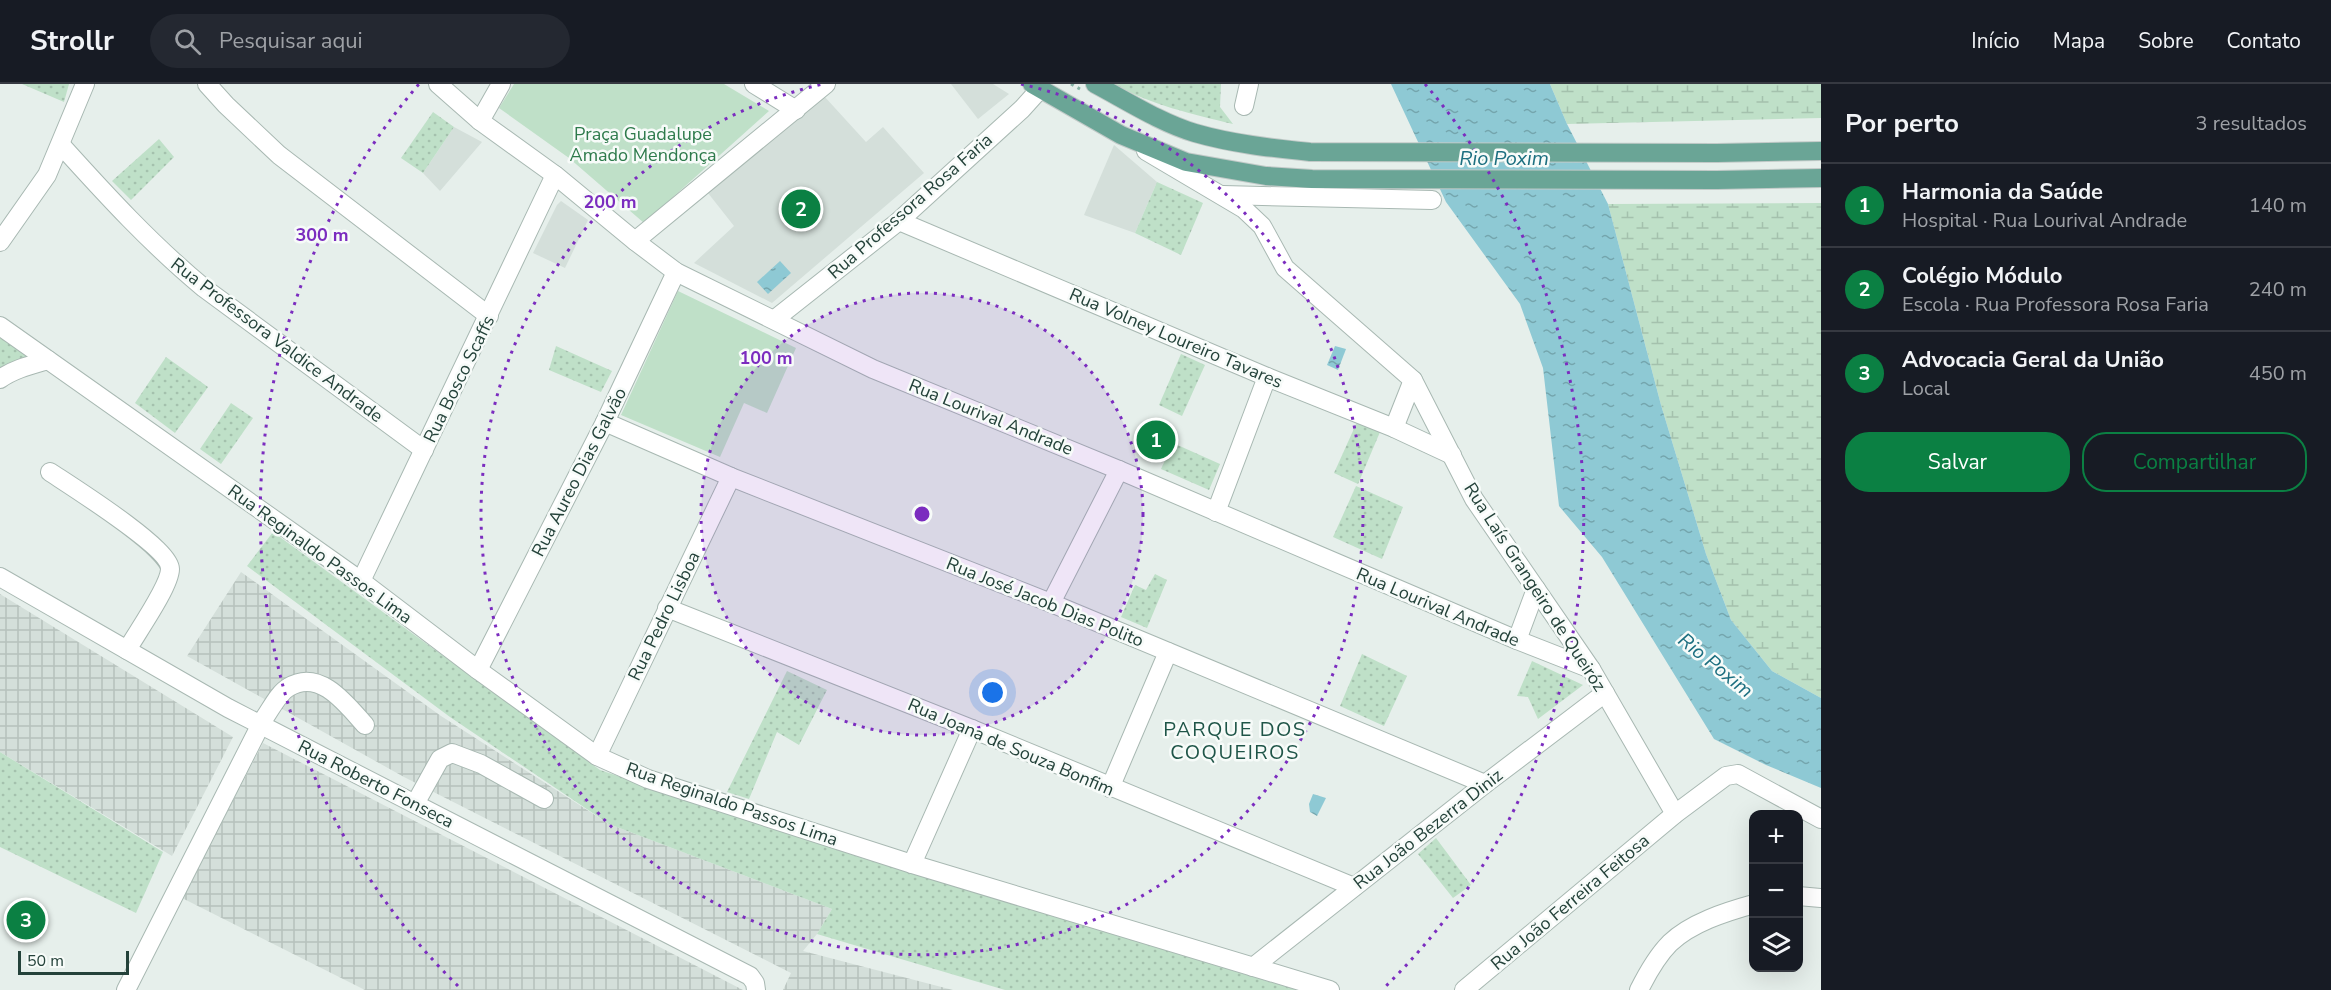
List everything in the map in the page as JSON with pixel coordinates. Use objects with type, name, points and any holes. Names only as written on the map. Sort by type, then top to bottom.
[{"type":"main road","points":[[1095,84],[1194,133],[1264,147],[1310,152],[1821,151]]},
{"type":"main road","points":[[1036,87],[1121,135],[1186,162],[1266,176],[1312,179],[1821,178]]},
{"type":"street","points":[[0,242],[47,175],[85,84]]},
{"type":"street","points":[[207,84],[279,155],[489,316]]},
{"type":"street","name":"Rua Lourival Andrade","points":[[438,84],[480,121],[555,175],[676,272],[873,369],[1591,669]]},
{"type":"street","points":[[480,121],[501,84]]},
{"type":"street","points":[[754,84],[796,110]]},
{"type":"street","points":[[636,242],[826,84]]},
{"type":"street","points":[[1244,106],[1249,84]]},
{"type":"street","name":"Rua Professora Rosa Faria","points":[[775,319],[899,221],[1022,109],[1036,87]]},
{"type":"street","name":"Rua Laís Grangeiro de Queiróz","points":[[1121,135],[1244,209],[1262,226],[1285,268],[1413,380],[1474,499],[1591,669],[1675,814]]},
{"type":"street","name":"Rua Professora Valdice Andrade","points":[[61,145],[141,233],[173,262],[204,288],[424,450]]},
{"type":"street","name":"Rua Bosco Scaffs","points":[[361,581],[555,175]]},
{"type":"street","points":[[1221,195],[1432,200]]},
{"type":"street","name":"Rua Volney Loureiro Tavares","points":[[899,221],[1452,454]]},
{"type":"street","name":"Rua Aureo Dias Galvão","points":[[478,670],[605,422],[676,272]]},
{"type":"street","name":"Rua Reginaldo Passos Lima","points":[[0,326],[361,581],[478,670],[597,756],[648,779],[912,864],[1330,990]]},
{"type":"street","points":[[0,380],[17,370],[48,360]]},
{"type":"street","points":[[1216,512],[1267,377]]},
{"type":"street","points":[[1394,428],[1413,380]]},
{"type":"street","name":"Rua José Jacob Dias Polito","points":[[605,422],[731,477],[1051,603],[1485,784]]},
{"type":"street","points":[[1051,603],[1119,470]]},
{"type":"street","points":[[50,472],[109,512],[160,551],[168,560],[170,573],[163,589],[127,650]]},
{"type":"street","name":"Rua Pedro Lisboa","points":[[597,756],[731,477]]},
{"type":"street","name":"Rua Roberto Fonseca","points":[[0,577],[228,708],[750,976],[756,987]]},
{"type":"street","points":[[1517,640],[1536,589]]},
{"type":"street","name":"Rua Joana de Souza Bonfim","points":[[667,608],[972,729],[1353,887]]},
{"type":"street","points":[[1110,788],[1168,652]]},
{"type":"street","points":[[126,990],[261,724],[287,688],[314,682],[335,693],[366,725]]},
{"type":"street","name":"Rua João Bezerra Diniz","points":[[1254,967],[1353,887],[1605,693]]},
{"type":"street","points":[[912,864],[972,729]]},
{"type":"street","points":[[415,804],[440,759],[452,753],[481,764],[544,799]]},
{"type":"street","name":"Rua João Ferreira Feitosa","points":[[1464,990],[1675,814],[1726,776],[1738,774],[1821,819]]},
{"type":"street","points":[[1803,896],[1821,898]]},
{"type":"street","points":[[1639,990],[1649,971],[1668,945],[1685,931],[1749,905]]},
{"type":"shaded area","points":[[951,84],[993,84],[1009,94],[978,119]]},
{"type":"shaded area","points":[[824,96],[866,142],[883,127],[924,173],[772,303],[694,263],[734,226],[708,193]]},
{"type":"shaded area","points":[[454,127],[482,142],[440,191],[423,173]]},
{"type":"shaded area","points":[[1114,145],[1157,182],[1135,233],[1084,215]]},
{"type":"shaded area","points":[[561,201],[588,220],[565,268],[533,253]]},
{"type":"shaded area","points":[[241,572],[441,716],[609,824],[832,909],[817,934],[803,951],[953,990],[783,990],[791,973],[404,777],[187,656]]},
{"type":"shaded area","points":[[0,594],[233,737],[172,856],[0,752]]},
{"type":"shaded area","points":[[263,743],[743,990],[365,990],[182,898]]},
{"type":"green space","points":[[22,84],[69,84],[64,102]]},
{"type":"green space","name":"Praça Guadalupe Amado Mendonça","points":[[514,84],[724,84],[769,111],[644,223],[569,158],[499,108]]},
{"type":"green space","points":[[1114,84],[1221,84],[1220,107],[1233,124],[1157,103]]},
{"type":"green space","points":[[1550,84],[1821,84],[1821,118],[1567,124]]},
{"type":"green space","points":[[433,112],[454,127],[423,173],[401,158]]},
{"type":"green space","points":[[159,139],[174,157],[131,200],[112,181]]},
{"type":"green space","points":[[1157,182],[1203,203],[1181,255],[1135,233]]},
{"type":"green space","points":[[1821,203],[1821,698],[1772,671],[1731,620],[1706,554],[1661,405],[1608,204]]},
{"type":"green space","points":[[678,291],[796,348],[767,413],[744,403],[720,457],[621,415]]},
{"type":"green space","points":[[0,336],[30,359],[0,374]]},
{"type":"green space","points":[[556,346],[612,371],[601,392],[549,370]]},
{"type":"green space","points":[[1181,354],[1205,365],[1182,416],[1159,405]]},
{"type":"green space","points":[[166,357],[208,387],[175,433],[135,403]]},
{"type":"green space","points":[[231,403],[253,418],[221,464],[200,449]]},
{"type":"green space","points":[[1357,422],[1380,432],[1358,484],[1334,473]]},
{"type":"green space","points":[[1173,443],[1220,464],[1209,490],[1161,469]]},
{"type":"green space","points":[[1356,486],[1403,507],[1382,559],[1333,537]]},
{"type":"green space","points":[[273,532],[600,770],[862,858],[1297,990],[1005,990],[817,934],[832,909],[609,824],[450,717],[247,566]]},
{"type":"green space","points":[[1155,574],[1167,580],[1147,628],[1121,617],[1135,585],[1146,590]]},
{"type":"green space","points":[[1362,654],[1407,676],[1384,726],[1340,706]]},
{"type":"green space","points":[[1532,661],[1583,685],[1538,719],[1528,697],[1517,696]]},
{"type":"green space","points":[[787,671],[827,690],[799,745],[777,732],[749,799],[727,792]]},
{"type":"green space","points":[[0,752],[163,852],[136,913],[0,847]]},
{"type":"green space","points":[[1436,838],[1471,885],[1453,898],[1418,854]]},
{"type":"water","name":"Rio Poxim","points":[[1391,84],[1550,84],[1567,124],[1608,204],[1661,405],[1706,554],[1731,620],[1772,671],[1821,698],[1821,788],[1766,765],[1714,739],[1602,557],[1559,506],[1543,368],[1520,304],[1446,202]]},
{"type":"water","points":[[780,261],[791,273],[768,294],[757,282]]},
{"type":"water","points":[[1335,346],[1346,349],[1338,370],[1327,365]]},
{"type":"water","points":[[1313,794],[1326,798],[1317,816],[1310,812],[1309,804]]},
{"type":"place","name":"Colégio Módulo","points":[[801,209]]},
{"type":"place","name":"Harmonia da Saúde","points":[[1156,440]]},
{"type":"place","name":"Advocacia Geral da União","points":[[26,920]]},
{"type":"district","name":"PARQUE DOS COQUEIROS","points":[[1235,740]]}]
